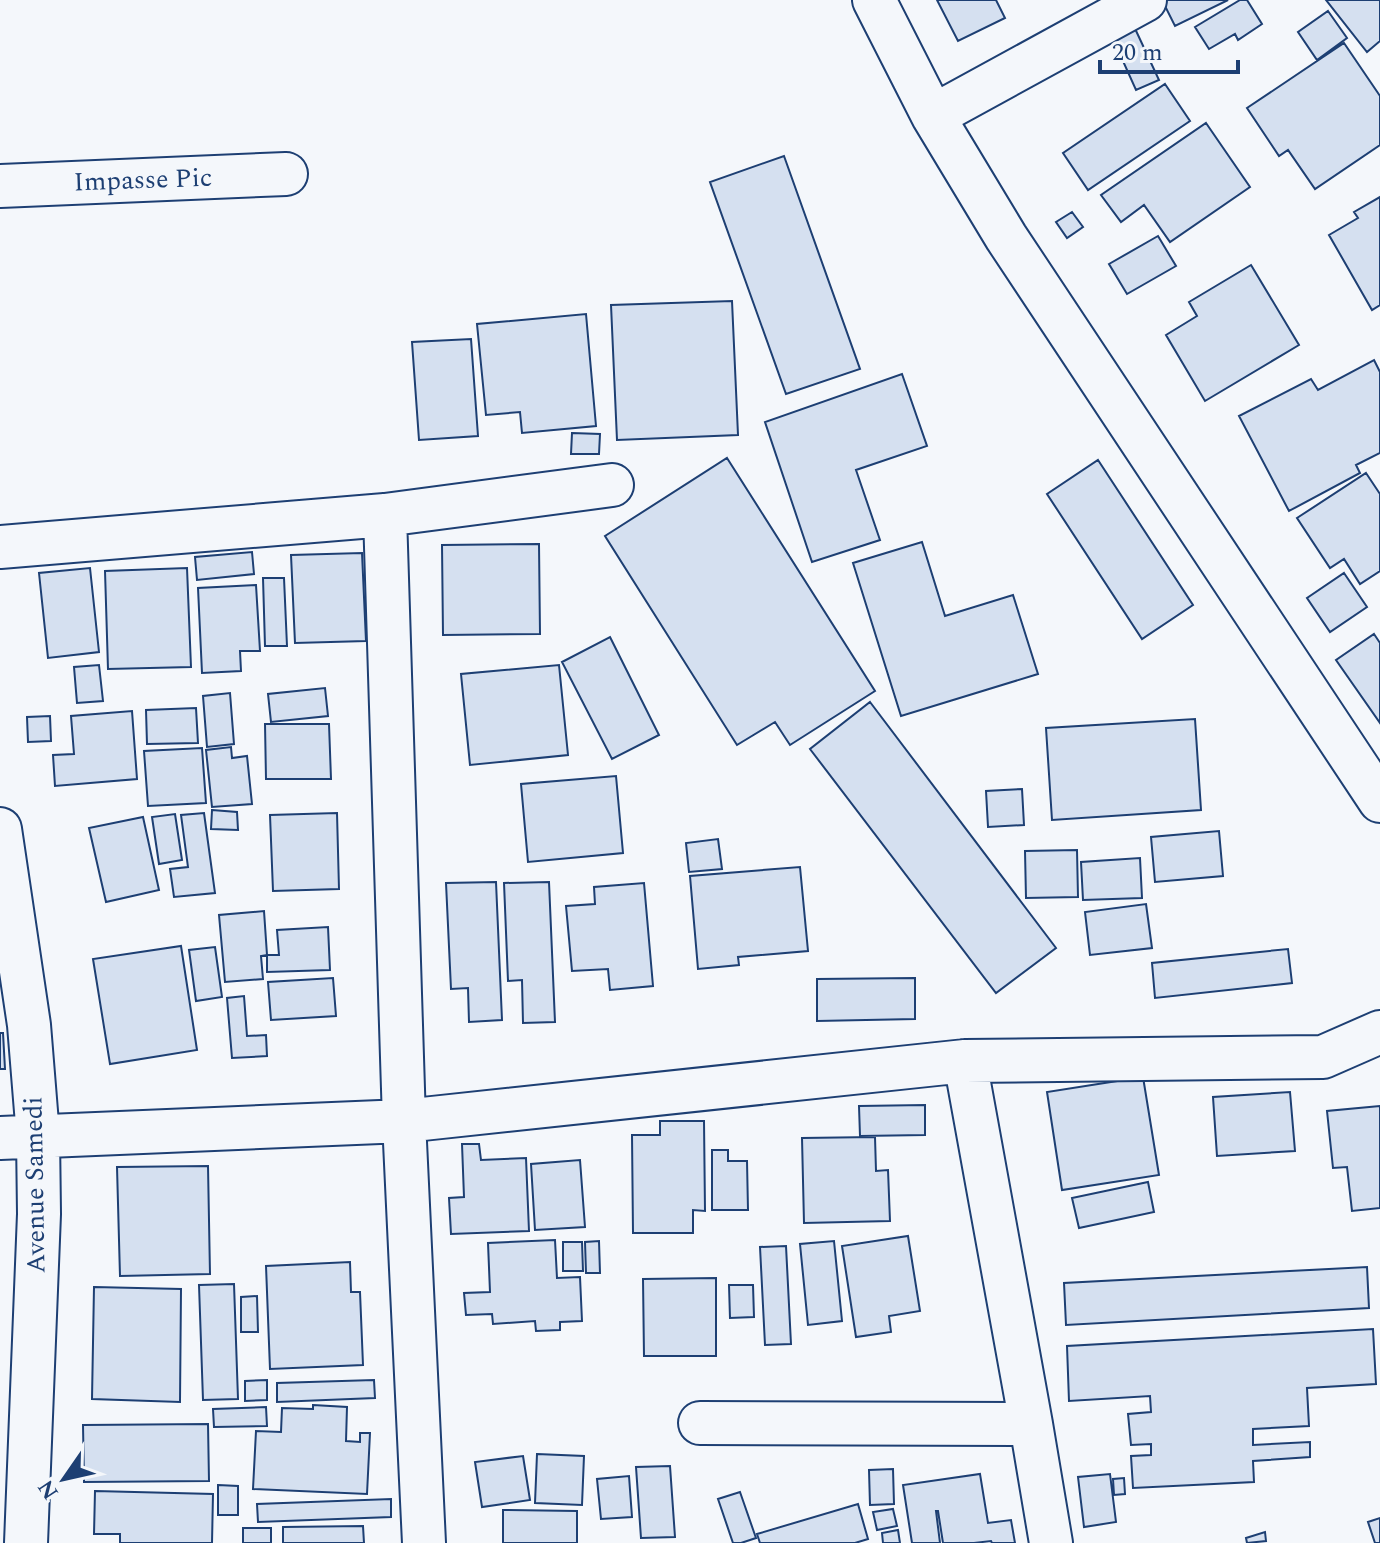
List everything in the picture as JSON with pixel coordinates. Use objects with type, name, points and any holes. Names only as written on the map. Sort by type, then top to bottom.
[{"type":"street","points":[[874,0],[933,116],[1015,250],[1380,801]]},
{"type":"street","points":[[933,116],[1145,0]]},
{"type":"street","name":"Impasse Pic","points":[[0,186],[286,174]]},
{"type":"street","points":[[0,547],[385,515],[612,485]]},
{"type":"street","points":[[385,515],[404,1121],[424,1543]]},
{"type":"street","name":"Avenue Samedi","points":[[0,829],[29,1025],[19,1137],[39,1214],[26,1543]]},
{"type":"street","points":[[19,1137],[404,1121],[965,1061],[1323,1057],[1380,1032]]},
{"type":"street","points":[[965,1061],[1051,1543]]},
{"type":"street","points":[[700,1423],[1031,1424]]},
{"type":"building","points":[[937,0],[996,0],[1005,18],[958,41]]},
{"type":"building","points":[[1162,0],[1228,0],[1175,26]]},
{"type":"building","points":[[1240,0],[1247,0],[1262,24],[1238,40],[1235,34],[1209,49],[1195,27]]},
{"type":"building","points":[[1326,0],[1380,0],[1380,41],[1367,52]]},
{"type":"building","points":[[1328,11],[1347,38],[1317,60],[1298,32]]},
{"type":"building","points":[[1131,20],[1159,80],[1136,90],[1109,30]]},
{"type":"building","points":[[1344,43],[1380,96],[1380,145],[1315,189],[1288,150],[1279,156],[1247,108]]},
{"type":"building","points":[[1165,84],[1190,121],[1088,190],[1063,153]]},
{"type":"building","points":[[1206,123],[1250,187],[1170,242],[1144,205],[1121,222],[1101,195]]},
{"type":"building","points":[[784,156],[860,369],[786,394],[710,182]]},
{"type":"building","points":[[1380,197],[1380,305],[1372,310],[1329,235],[1358,218],[1354,212]]},
{"type":"building","points":[[1072,212],[1083,227],[1067,238],[1056,222]]},
{"type":"building","points":[[1158,236],[1176,266],[1127,294],[1109,264]]},
{"type":"building","points":[[1251,265],[1299,345],[1205,401],[1166,335],[1197,316],[1189,302]]},
{"type":"building","points":[[732,301],[738,435],[617,440],[611,305]]},
{"type":"building","points":[[586,314],[596,426],[522,433],[520,412],[486,415],[477,324]]},
{"type":"building","points":[[471,339],[478,436],[419,440],[412,342]]},
{"type":"building","points":[[1374,360],[1380,372],[1380,453],[1356,465],[1360,473],[1289,511],[1239,416],[1311,379],[1318,390]]},
{"type":"building","points":[[902,374],[927,446],[856,470],[880,540],[812,562],[765,422]]},
{"type":"building","points":[[572,433],[600,434],[599,454],[571,454]]},
{"type":"building","points":[[727,458],[875,691],[790,745],[775,722],[737,745],[605,536]]},
{"type":"building","points":[[1098,460],[1193,605],[1142,639],[1047,494]]},
{"type":"building","points":[[1366,473],[1380,494],[1380,571],[1360,584],[1344,559],[1330,568],[1297,518]]},
{"type":"building","points":[[922,542],[945,616],[1013,595],[1038,674],[901,716],[853,563]]},
{"type":"building","points":[[539,544],[540,634],[443,635],[442,545]]},
{"type":"building","points":[[252,552],[254,574],[197,580],[195,557]]},
{"type":"building","points":[[362,553],[366,641],[295,643],[291,555]]},
{"type":"building","points":[[90,568],[99,652],[48,658],[39,573]]},
{"type":"building","points":[[187,568],[191,667],[108,669],[105,571]]},
{"type":"building","points":[[1344,573],[1367,607],[1330,632],[1307,598]]},
{"type":"building","points":[[263,578],[284,578],[287,646],[265,646]]},
{"type":"building","points":[[256,585],[260,651],[240,651],[241,671],[202,673],[198,588]]},
{"type":"building","points":[[1374,634],[1380,643],[1380,723],[1336,660]]},
{"type":"building","points":[[610,637],[659,735],[612,759],[562,662]]},
{"type":"building","points":[[99,665],[103,701],[77,703],[74,667]]},
{"type":"building","points":[[559,665],[568,755],[470,765],[461,674]]},
{"type":"building","points":[[325,688],[328,716],[271,722],[268,694]]},
{"type":"building","points":[[230,693],[234,744],[207,747],[203,696]]},
{"type":"building","points":[[870,702],[1056,948],[996,993],[810,749]]},
{"type":"building","points":[[196,708],[198,743],[147,744],[146,710]]},
{"type":"building","points":[[132,711],[137,779],[55,786],[53,755],[74,754],[71,716]]},
{"type":"building","points":[[50,716],[51,741],[28,742],[27,717]]},
{"type":"building","points":[[1195,719],[1201,810],[1052,820],[1046,728]]},
{"type":"building","points":[[265,724],[329,724],[331,779],[266,779]]},
{"type":"building","points":[[231,747],[232,758],[247,756],[252,804],[212,807],[206,750]]},
{"type":"building","points":[[202,748],[206,803],[148,806],[144,751]]},
{"type":"building","points":[[616,776],[623,853],[528,862],[521,784]]},
{"type":"building","points":[[1022,789],[1024,825],[988,827],[986,791]]},
{"type":"building","points":[[212,810],[237,812],[238,830],[211,829]]},
{"type":"building","points":[[204,813],[215,893],[174,897],[170,869],[188,867],[181,815]]},
{"type":"building","points":[[337,813],[339,889],[273,891],[270,815]]},
{"type":"building","points":[[175,814],[182,860],[159,864],[152,817]]},
{"type":"building","points":[[143,817],[159,890],[106,902],[89,828]]},
{"type":"building","points":[[1219,831],[1223,876],[1155,882],[1151,837]]},
{"type":"building","points":[[718,839],[722,869],[689,872],[686,843]]},
{"type":"building","points":[[1077,850],[1078,897],[1026,898],[1025,851]]},
{"type":"building","points":[[1140,858],[1142,898],[1083,900],[1081,862]]},
{"type":"building","points":[[800,867],[808,951],[738,957],[739,965],[698,969],[690,876]]},
{"type":"building","points":[[496,882],[502,1020],[469,1022],[468,988],[451,989],[446,883]]},
{"type":"building","points":[[549,882],[555,1022],[523,1023],[522,980],[508,981],[504,883]]},
{"type":"building","points":[[644,883],[653,986],[610,990],[608,969],[572,971],[566,906],[595,904],[594,887]]},
{"type":"building","points":[[1146,904],[1152,948],[1090,955],[1085,912]]},
{"type":"building","points":[[264,911],[267,955],[261,956],[263,979],[225,982],[219,915]]},
{"type":"building","points":[[328,927],[330,970],[267,972],[267,955],[279,955],[277,930]]},
{"type":"building","points":[[181,946],[197,1050],[110,1064],[93,959]]},
{"type":"building","points":[[215,947],[222,997],[196,1001],[189,950]]},
{"type":"building","points":[[1288,949],[1292,983],[1155,998],[1152,963]]},
{"type":"building","points":[[333,978],[336,1016],[271,1020],[268,982]]},
{"type":"building","points":[[915,978],[915,1019],[817,1021],[817,979]]},
{"type":"building","points":[[244,996],[247,1036],[266,1035],[267,1056],[232,1058],[227,998]]},
{"type":"building","points":[[0,1033],[3,1033],[5,1069],[0,1069]]},
{"type":"building","points":[[1143,1077],[1159,1175],[1062,1190],[1047,1092]]},
{"type":"building","points":[[1290,1092],[1295,1151],[1217,1156],[1213,1097]]},
{"type":"building","points":[[925,1105],[925,1135],[860,1136],[859,1106]]},
{"type":"building","points":[[1380,1106],[1380,1208],[1352,1211],[1347,1167],[1333,1168],[1327,1111]]},
{"type":"building","points":[[660,1121],[704,1121],[705,1211],[693,1210],[693,1233],[633,1233],[632,1135],[660,1135]]},
{"type":"building","points":[[875,1137],[876,1171],[888,1170],[890,1221],[804,1223],[802,1138]]},
{"type":"building","points":[[462,1144],[479,1144],[481,1160],[526,1158],[529,1231],[451,1234],[449,1198],[464,1197]]},
{"type":"building","points":[[712,1150],[728,1150],[728,1161],[747,1161],[748,1210],[712,1210]]},
{"type":"building","points":[[580,1160],[585,1227],[535,1230],[531,1164]]},
{"type":"building","points":[[208,1166],[210,1274],[120,1276],[117,1167]]},
{"type":"building","points":[[1148,1182],[1154,1212],[1079,1228],[1072,1198]]},
{"type":"building","points":[[908,1236],[920,1311],[889,1316],[891,1332],[856,1337],[842,1246]]},
{"type":"building","points":[[555,1240],[557,1278],[580,1277],[582,1321],[560,1322],[560,1330],[536,1331],[535,1321],[493,1324],[492,1314],[466,1315],[464,1293],[490,1292],[488,1243]]},
{"type":"building","points":[[599,1241],[600,1273],[586,1273],[585,1242]]},
{"type":"building","points":[[834,1241],[842,1321],[808,1325],[800,1244]]},
{"type":"building","points":[[563,1242],[582,1242],[583,1271],[563,1271]]},
{"type":"building","points":[[786,1246],[791,1344],[765,1345],[760,1247]]},
{"type":"building","points":[[350,1262],[351,1292],[360,1292],[363,1365],[270,1369],[266,1266]]},
{"type":"building","points":[[1367,1267],[1369,1308],[1066,1325],[1064,1283]]},
{"type":"building","points":[[716,1278],[716,1356],[644,1356],[643,1279]]},
{"type":"building","points":[[234,1284],[238,1399],[203,1400],[199,1285]]},
{"type":"building","points":[[729,1285],[753,1285],[754,1317],[730,1318]]},
{"type":"building","points":[[94,1287],[181,1289],[180,1402],[92,1399]]},
{"type":"building","points":[[257,1296],[258,1332],[241,1332],[241,1297]]},
{"type":"building","points":[[1373,1329],[1376,1384],[1307,1388],[1309,1426],[1253,1429],[1253,1445],[1310,1442],[1310,1457],[1253,1461],[1254,1482],[1133,1488],[1131,1456],[1151,1455],[1151,1444],[1131,1445],[1128,1414],[1151,1412],[1150,1396],[1069,1401],[1067,1346]]},
{"type":"building","points":[[267,1380],[267,1400],[245,1401],[245,1381]]},
{"type":"building","points":[[374,1380],[375,1398],[277,1402],[277,1383]]},
{"type":"building","points":[[313,1405],[347,1407],[346,1441],[360,1442],[360,1433],[370,1433],[367,1494],[253,1489],[256,1431],[281,1432],[282,1408],[313,1409]]},
{"type":"building","points":[[266,1407],[267,1426],[214,1427],[213,1409]]},
{"type":"building","points":[[208,1424],[209,1481],[84,1482],[83,1425]]},
{"type":"building","points":[[537,1454],[584,1456],[582,1505],[535,1503]]},
{"type":"building","points":[[523,1456],[530,1500],[482,1507],[475,1462]]},
{"type":"building","points":[[670,1466],[675,1537],[641,1538],[636,1467]]},
{"type":"building","points":[[893,1469],[894,1504],[870,1505],[869,1470]]},
{"type":"building","points":[[980,1474],[988,1523],[1011,1520],[1015,1543],[943,1543],[936,1511],[940,1543],[912,1543],[903,1485]]},
{"type":"building","points":[[1110,1474],[1116,1522],[1084,1527],[1078,1477]]},
{"type":"building","points":[[629,1476],[632,1517],[601,1519],[597,1479]]},
{"type":"building","points":[[1124,1478],[1125,1494],[1114,1495],[1113,1479]]},
{"type":"building","points":[[218,1485],[238,1486],[238,1515],[218,1515]]},
{"type":"building","points":[[95,1491],[213,1494],[212,1543],[120,1543],[120,1534],[94,1534]]},
{"type":"building","points":[[740,1492],[756,1538],[733,1543],[718,1499]]},
{"type":"building","points":[[391,1499],[391,1517],[258,1522],[257,1504]]},
{"type":"building","points":[[858,1504],[868,1539],[855,1543],[760,1543],[757,1534]]},
{"type":"building","points":[[893,1509],[897,1526],[877,1530],[873,1512]]},
{"type":"building","points":[[503,1510],[577,1511],[577,1543],[503,1543]]},
{"type":"building","points":[[1380,1518],[1380,1543],[1375,1543],[1368,1522]]},
{"type":"building","points":[[363,1526],[364,1543],[283,1543],[283,1527]]},
{"type":"building","points":[[243,1528],[271,1528],[271,1543],[243,1543]]},
{"type":"building","points":[[898,1530],[900,1543],[883,1543],[882,1533]]},
{"type":"building","points":[[1265,1532],[1266,1541],[1247,1543],[1246,1538]]}]
